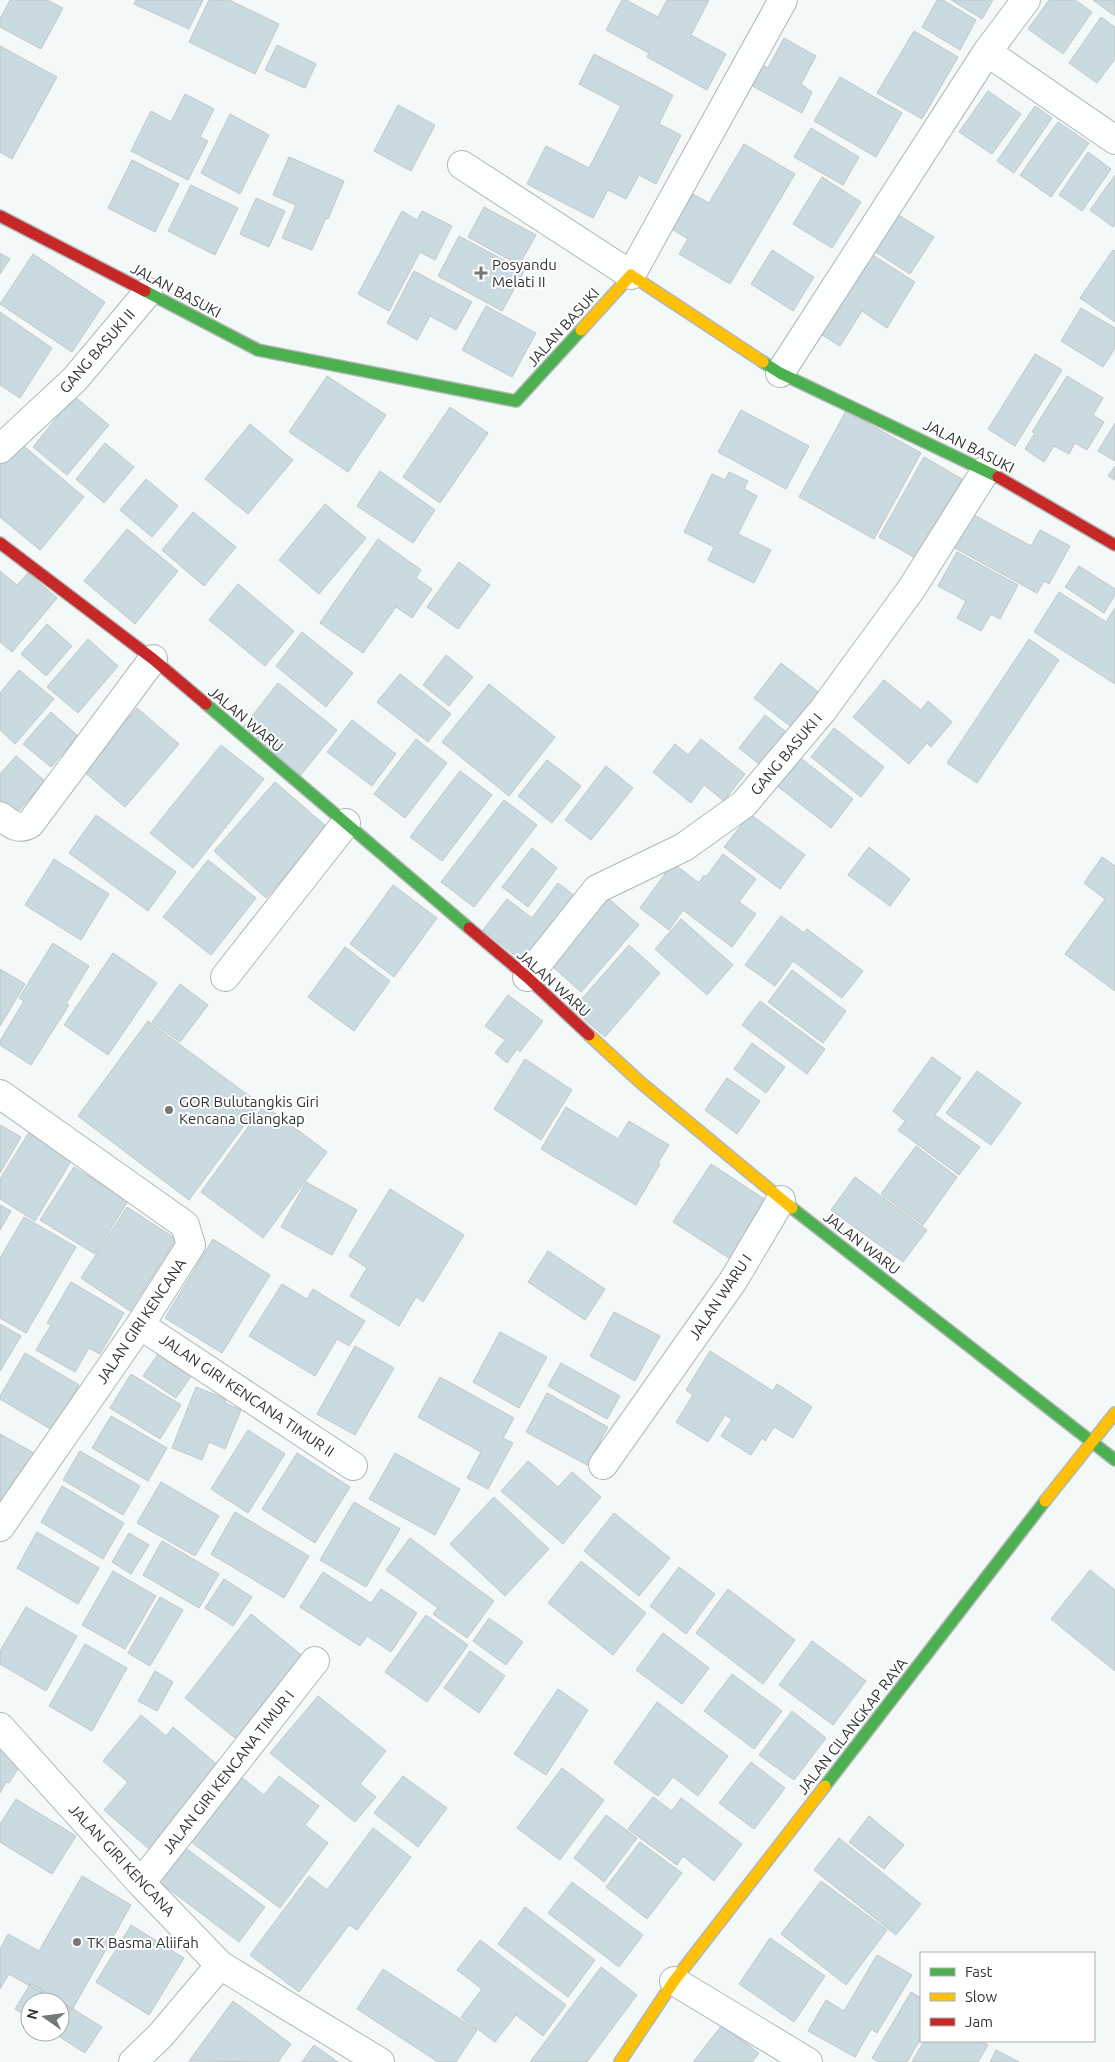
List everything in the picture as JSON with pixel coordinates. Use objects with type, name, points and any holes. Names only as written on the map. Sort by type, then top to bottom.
[{"type":"street","points":[[462,165],[631,275],[783,0]]},
{"type":"street","points":[[780,373],[987,52],[1026,0]]},
{"type":"street","points":[[987,52],[1115,140]]},
{"type":"street","name":"JALAN BASUKI","points":[[0,216],[258,350],[516,401],[631,275],[780,373],[986,470],[1115,545]]},
{"type":"street","name":"GANG BASUKI II","points":[[0,449],[75,379],[148,292]]},
{"type":"street","name":"GANG BASUKI I","points":[[526,977],[597,889],[684,847],[744,804],[823,710],[912,588],[986,470]]},
{"type":"street","name":"JALAN WARU","points":[[0,543],[153,659],[526,977],[640,1082],[781,1200],[1115,1460]]},
{"type":"street","points":[[0,816],[14,827],[20,828],[25,827],[34,820],[153,659]]},
{"type":"street","points":[[225,978],[346,823]]},
{"type":"street","name":"JALAN GIRI KENCANA","points":[[0,1094],[185,1225],[191,1245],[140,1325],[0,1527]]},
{"type":"street","name":"JALAN WARU I","points":[[603,1464],[732,1281],[781,1200]]},
{"type":"street","name":"JALAN GIRI KENCANA TIMUR II","points":[[140,1325],[353,1466]]},
{"type":"street","name":"JALAN CILANGKAP RAYA","points":[[620,2062],[674,1981],[1091,1441],[1115,1413]]},
{"type":"street","name":"JALAN GIRI KENCANA TIMUR I","points":[[141,1882],[315,1661]]},
{"type":"street","name":"JALAN GIRI KENCANA","points":[[0,1728],[220,1965],[380,2062]]},
{"type":"street","points":[[133,2062],[160,2036],[220,1965]]},
{"type":"street","points":[[674,1981],[808,2062]]},
{"type":"building","points":[[10,0],[47,0],[63,8],[41,49],[0,27],[0,19]]},
{"type":"building","points":[[136,0],[203,0],[189,29],[134,4]]},
{"type":"building","points":[[209,0],[229,0],[279,24],[255,74],[189,42]]},
{"type":"building","points":[[622,0],[626,0],[658,17],[667,0],[709,0],[691,35],[726,54],[707,90],[647,57],[649,53],[606,30]]},
{"type":"building","points":[[937,0],[943,0],[976,20],[960,50],[922,27]]},
{"type":"building","points":[[951,0],[993,0],[982,19]]},
{"type":"building","points":[[1049,0],[1075,0],[1092,12],[1063,54],[1028,29]]},
{"type":"building","points":[[1093,0],[1115,0],[1115,16]]},
{"type":"building","points":[[1101,17],[1115,27],[1115,59],[1097,83],[1069,63]]},
{"type":"building","points":[[914,31],[958,57],[922,119],[877,93]]},
{"type":"building","points":[[784,38],[816,56],[801,84],[812,92],[802,113],[747,83],[759,63],[768,68]]},
{"type":"building","points":[[277,45],[316,64],[305,88],[265,70]]},
{"type":"building","points":[[0,46],[57,77],[12,159],[0,152]]},
{"type":"building","points":[[594,54],[673,95],[659,124],[681,135],[656,184],[639,175],[626,199],[608,190],[593,218],[527,184],[546,146],[589,168],[621,106],[579,84]]},
{"type":"building","points":[[840,77],[902,113],[876,157],[814,121]]},
{"type":"building","points":[[988,91],[1021,114],[992,154],[959,132]]},
{"type":"building","points":[[185,94],[214,109],[200,137],[208,141],[188,180],[131,151],[151,111],[171,122]]},
{"type":"building","points":[[398,105],[435,125],[411,171],[374,151]]},
{"type":"building","points":[[1035,106],[1052,118],[1014,173],[997,161]]},
{"type":"building","points":[[230,114],[269,135],[240,194],[201,173]]},
{"type":"building","points":[[1058,122],[1089,143],[1051,197],[1020,175]]},
{"type":"building","points":[[811,128],[859,157],[843,185],[794,157]]},
{"type":"building","points":[[744,144],[795,174],[730,284],[679,254],[688,239],[672,229],[693,194],[709,203]]},
{"type":"building","points":[[1088,152],[1111,169],[1082,211],[1059,195]]},
{"type":"building","points":[[289,157],[344,181],[312,250],[282,238],[296,205],[273,195]]},
{"type":"building","points":[[132,160],[179,184],[155,232],[108,208]]},
{"type":"building","points":[[1115,175],[1115,224],[1113,227],[1090,210]]},
{"type":"building","points":[[822,177],[861,202],[832,248],[793,224]]},
{"type":"building","points":[[191,185],[238,208],[215,255],[168,231]]},
{"type":"building","points":[[256,198],[285,211],[269,247],[240,234]]},
{"type":"building","points":[[484,207],[536,235],[519,265],[468,237]]},
{"type":"building","points":[[889,209],[934,237],[910,274],[866,246]]},
{"type":"building","points":[[402,211],[417,220],[422,211],[452,226],[435,260],[420,252],[389,311],[358,294]]},
{"type":"building","name":"Posyandu Melati II","points":[[459,236],[524,271],[502,311],[438,276]]},
{"type":"building","points":[[772,250],[814,277],[793,311],[751,284]]},
{"type":"building","points":[[1113,250],[1115,251],[1115,322],[1080,298]]},
{"type":"building","points":[[868,252],[915,282],[887,328],[862,311],[840,346],[817,332]]},
{"type":"building","points":[[0,253],[10,259],[0,274]]},
{"type":"building","points":[[33,254],[105,302],[72,352],[0,304]]},
{"type":"building","points":[[414,271],[472,302],[456,330],[430,316],[417,340],[387,323]]},
{"type":"building","points":[[486,306],[536,333],[512,377],[462,350]]},
{"type":"building","points":[[1081,308],[1115,328],[1115,348],[1103,367],[1061,341]]},
{"type":"building","points":[[0,312],[52,348],[20,398],[0,385]]},
{"type":"building","points":[[1035,354],[1062,370],[1015,446],[988,429]]},
{"type":"building","points":[[327,376],[386,415],[348,472],[289,432]]},
{"type":"building","points":[[1067,376],[1103,398],[1093,415],[1104,422],[1087,450],[1075,443],[1069,454],[1054,446],[1044,462],[1025,449],[1035,433],[1032,432]]},
{"type":"building","points":[[74,396],[109,425],[67,475],[33,447]]},
{"type":"building","points":[[450,407],[488,433],[440,503],[403,477]]},
{"type":"building","points":[[741,410],[809,446],[786,489],[718,452]]},
{"type":"building","points":[[846,411],[921,453],[874,539],[799,497]]},
{"type":"building","points":[[1115,423],[1115,461],[1098,451]]},
{"type":"building","points":[[250,424],[293,460],[248,514],[205,479]]},
{"type":"building","points":[[19,442],[84,497],[40,550],[0,517],[0,465]]},
{"type":"building","points":[[105,443],[134,467],[104,503],[76,479]]},
{"type":"building","points":[[924,457],[962,479],[917,559],[879,537]]},
{"type":"building","points":[[1115,466],[1115,480],[1108,476]]},
{"type":"building","points":[[380,471],[435,510],[413,543],[357,506]]},
{"type":"building","points":[[729,472],[748,481],[744,489],[757,496],[738,534],[771,550],[754,583],[708,560],[714,547],[684,532],[712,474],[725,480]]},
{"type":"building","points":[[146,479],[178,506],[152,537],[120,510]]},
{"type":"building","points":[[325,504],[366,538],[319,594],[279,560]]},
{"type":"building","points":[[193,512],[236,547],[204,586],[162,550]]},
{"type":"building","points":[[972,514],[1031,546],[1040,530],[1070,546],[1049,584],[1044,581],[1037,593],[953,547]]},
{"type":"building","points":[[127,529],[178,571],[135,624],[84,581]]},
{"type":"building","points":[[378,539],[421,570],[416,578],[432,589],[412,618],[396,607],[363,653],[320,623]]},
{"type":"building","points":[[957,552],[1018,585],[1000,619],[991,614],[981,631],[957,618],[966,601],[938,586]]},
{"type":"building","points":[[459,562],[490,585],[458,629],[427,607]]},
{"type":"building","points":[[1079,566],[1115,589],[1115,595],[1104,613],[1065,587]]},
{"type":"building","points":[[0,571],[17,585],[28,573],[57,598],[12,652],[0,642]]},
{"type":"building","points":[[238,584],[294,631],[265,666],[209,620]]},
{"type":"building","points":[[1059,592],[1106,622],[1115,608],[1115,684],[1034,632]]},
{"type":"building","points":[[47,624],[72,646],[46,676],[21,654]]},
{"type":"building","points":[[302,632],[353,673],[326,707],[276,666]]},
{"type":"building","points":[[88,639],[118,666],[78,713],[47,687]]},
{"type":"building","points":[[1029,639],[1059,660],[977,783],[947,763]]},
{"type":"building","points":[[446,655],[473,677],[449,706],[423,685]]},
{"type":"building","points":[[781,663],[821,694],[794,729],[754,698]]},
{"type":"building","points":[[19,670],[54,699],[15,744],[0,730],[0,693]]},
{"type":"building","points":[[400,674],[451,714],[428,742],[377,702]]},
{"type":"building","points":[[884,680],[921,710],[928,701],[952,722],[931,747],[927,743],[909,764],[853,717]]},
{"type":"building","points":[[278,683],[337,730],[300,776],[242,729]]},
{"type":"building","points":[[489,684],[555,737],[509,796],[442,742]]},
{"type":"building","points":[[137,708],[179,744],[125,807],[83,771]]},
{"type":"building","points":[[51,712],[78,736],[51,767],[23,744]]},
{"type":"building","points":[[765,715],[791,736],[765,769],[739,748]]},
{"type":"building","points":[[352,720],[396,754],[372,786],[327,752]]},
{"type":"building","points":[[834,728],[884,767],[861,797],[811,757]]},
{"type":"building","points":[[416,739],[447,763],[405,818],[374,794]]},
{"type":"building","points":[[701,739],[745,774],[724,801],[704,785],[691,803],[653,772],[675,744],[688,755]]},
{"type":"building","points":[[221,745],[264,779],[193,868],[150,833]]},
{"type":"building","points":[[16,756],[45,781],[13,817],[0,805],[0,774]]},
{"type":"building","points":[[798,756],[853,799],[831,828],[776,785]]},
{"type":"building","points":[[547,760],[581,786],[552,823],[518,796]]},
{"type":"building","points":[[606,766],[633,788],[591,840],[565,820]]},
{"type":"building","points":[[460,771],[492,795],[442,861],[410,837]]},
{"type":"building","points":[[275,782],[327,827],[266,898],[214,851]]},
{"type":"building","points":[[504,800],[537,825],[474,907],[441,882]]},
{"type":"building","points":[[750,814],[805,855],[780,889],[724,847]]},
{"type":"building","points":[[96,815],[176,872],[148,911],[69,853]]},
{"type":"building","points":[[869,847],[910,879],[890,906],[848,875]]},
{"type":"building","points":[[532,848],[557,868],[528,907],[502,887]]},
{"type":"building","points":[[723,854],[756,879],[739,902],[756,914],[732,947],[683,910],[669,930],[640,908],[673,863],[699,883],[704,875],[706,877]]},
{"type":"building","points":[[1102,857],[1115,866],[1115,991],[1065,954],[1105,899],[1084,883]]},
{"type":"building","points":[[54,859],[109,894],[81,940],[25,905]]},
{"type":"building","points":[[208,860],[256,898],[211,955],[163,917]]},
{"type":"building","points":[[558,883],[576,897],[525,963],[483,930],[507,899],[532,918]]},
{"type":"building","points":[[393,885],[437,918],[394,977],[350,944]]},
{"type":"building","points":[[602,893],[639,925],[581,992],[544,959]]},
{"type":"building","points":[[781,916],[804,933],[807,929],[863,971],[842,998],[793,961],[775,986],[745,965]]},
{"type":"building","points":[[681,919],[733,965],[707,995],[655,949]]},
{"type":"building","points":[[53,943],[89,966],[66,1004],[69,1005],[31,1065],[0,1045],[0,1041],[24,1001],[19,998]]},
{"type":"building","points":[[629,945],[660,973],[605,1037],[573,1009]]},
{"type":"building","points":[[345,947],[390,981],[354,1031],[308,997]]},
{"type":"building","points":[[113,953],[157,983],[108,1055],[64,1025]]},
{"type":"building","points":[[0,969],[25,984],[0,1026]]},
{"type":"building","points":[[792,970],[846,1011],[823,1043],[768,1002]]},
{"type":"building","points":[[180,984],[208,1005],[180,1042],[152,1022]]},
{"type":"building","points":[[508,995],[543,1021],[520,1052],[517,1049],[507,1063],[495,1053],[505,1040],[485,1026]]},
{"type":"building","points":[[760,1001],[825,1049],[807,1074],[742,1025]]},
{"type":"building","name":"GOR Bulutangkis Giri Kencana Cilangkap","points":[[148,1021],[260,1104],[189,1200],[78,1116]]},
{"type":"building","points":[[752,1043],[785,1067],[766,1093],[734,1069]]},
{"type":"building","points":[[932,1057],[961,1078],[935,1115],[980,1147],[959,1175],[898,1130],[905,1121],[893,1111]]},
{"type":"building","points":[[525,1059],[572,1090],[541,1140],[494,1109]]},
{"type":"building","points":[[977,1071],[1021,1103],[991,1145],[946,1113]]},
{"type":"building","points":[[727,1078],[760,1101],[737,1134],[705,1110]]},
{"type":"building","points":[[264,1105],[327,1152],[263,1238],[201,1192]]},
{"type":"building","points":[[566,1107],[618,1139],[629,1121],[669,1145],[636,1205],[541,1149]]},
{"type":"building","points":[[0,1125],[21,1137],[0,1173]]},
{"type":"building","points":[[33,1126],[76,1153],[35,1221],[0,1199],[0,1179]]},
{"type":"building","points":[[916,1146],[957,1177],[923,1225],[881,1194]]},
{"type":"building","points":[[711,1164],[769,1202],[732,1260],[673,1222]]},
{"type":"building","points":[[74,1167],[128,1201],[95,1254],[40,1220]]},
{"type":"building","points":[[855,1177],[927,1230],[903,1262],[831,1210]]},
{"type":"building","points":[[306,1182],[357,1210],[332,1255],[281,1227]]},
{"type":"building","points":[[390,1189],[464,1235],[423,1302],[416,1297],[399,1326],[350,1296],[367,1268],[349,1256]]},
{"type":"building","points":[[0,1205],[11,1211],[0,1230]]},
{"type":"building","points":[[127,1207],[176,1239],[130,1311],[81,1278]]},
{"type":"building","points":[[24,1217],[76,1247],[26,1333],[0,1318],[0,1258]]},
{"type":"building","points":[[213,1239],[270,1275],[222,1353],[165,1318]]},
{"type":"building","points":[[548,1251],[605,1289],[585,1320],[528,1282]]},
{"type":"building","points":[[71,1282],[124,1313],[100,1354],[89,1348],[75,1372],[36,1350],[51,1325],[47,1323]]},
{"type":"building","points":[[282,1284],[307,1299],[313,1289],[365,1321],[349,1346],[337,1339],[315,1376],[249,1336]]},
{"type":"building","points":[[614,1312],[660,1336],[635,1381],[590,1356]]},
{"type":"building","points":[[0,1324],[21,1336],[0,1371]]},
{"type":"building","points":[[500,1332],[547,1357],[519,1408],[473,1382]]},
{"type":"building","points":[[355,1346],[394,1368],[355,1435],[317,1414]]},
{"type":"building","points":[[163,1347],[196,1369],[176,1398],[143,1376]]},
{"type":"building","points":[[710,1351],[773,1391],[777,1384],[812,1407],[793,1438],[774,1427],[765,1441],[762,1438],[751,1455],[721,1436],[732,1419],[725,1415],[708,1442],[676,1422],[693,1395],[686,1390]]},
{"type":"building","points":[[25,1353],[79,1385],[52,1430],[0,1399]]},
{"type":"building","points":[[561,1363],[620,1396],[607,1419],[548,1386]]},
{"type":"building","points":[[131,1374],[181,1405],[160,1439],[110,1408]]},
{"type":"building","points":[[440,1377],[514,1418],[503,1438],[513,1443],[488,1489],[467,1478],[481,1452],[418,1417]]},
{"type":"building","points":[[196,1387],[226,1399],[225,1403],[241,1410],[225,1449],[209,1442],[202,1460],[172,1448]]},
{"type":"building","points":[[547,1393],[608,1427],[587,1465],[526,1432]]},
{"type":"building","points":[[111,1416],[167,1448],[148,1481],[92,1448]]},
{"type":"building","points":[[248,1430],[285,1454],[248,1513],[211,1489]]},
{"type":"building","points":[[0,1434],[34,1453],[0,1512]]},
{"type":"building","points":[[80,1451],[140,1486],[123,1515],[63,1480]]},
{"type":"building","points":[[297,1453],[350,1487],[315,1543],[262,1509]]},
{"type":"building","points":[[395,1453],[460,1489],[435,1535],[369,1499]]},
{"type":"building","points":[[528,1461],[558,1487],[572,1472],[601,1497],[563,1544],[501,1491]]},
{"type":"building","points":[[161,1482],[219,1516],[195,1556],[137,1523]]},
{"type":"building","points":[[62,1486],[124,1523],[103,1559],[41,1522]]},
{"type":"building","points":[[494,1497],[549,1549],[505,1596],[450,1544]]},
{"type":"building","points":[[354,1502],[400,1529],[366,1587],[320,1560]]},
{"type":"building","points":[[235,1512],[309,1556],[284,1598],[211,1554]]},
{"type":"building","points":[[614,1513],[670,1558],[639,1596],[584,1551]]},
{"type":"building","points":[[37,1532],[99,1568],[78,1604],[17,1568]]},
{"type":"building","points":[[129,1533],[149,1545],[131,1574],[112,1562]]},
{"type":"building","points":[[410,1538],[494,1601],[467,1638],[433,1614],[438,1608],[386,1570]]},
{"type":"building","points":[[162,1541],[219,1574],[199,1608],[143,1575]]},
{"type":"building","points":[[581,1561],[646,1613],[613,1655],[548,1603]]},
{"type":"building","points":[[679,1567],[715,1594],[686,1634],[650,1606]]},
{"type":"building","points":[[1090,1570],[1115,1590],[1115,1671],[1051,1619]]},
{"type":"building","points":[[113,1571],[156,1596],[125,1649],[82,1625]]},
{"type":"building","points":[[323,1572],[371,1603],[381,1589],[417,1613],[391,1652],[367,1636],[360,1646],[300,1607]]},
{"type":"building","points":[[224,1579],[252,1597],[233,1626],[205,1608]]},
{"type":"building","points":[[728,1589],[795,1640],[763,1684],[696,1633]]},
{"type":"building","points":[[160,1597],[183,1610],[150,1666],[128,1653]]},
{"type":"building","points":[[26,1607],[77,1636],[46,1691],[0,1664],[0,1651]]},
{"type":"building","points":[[251,1614],[305,1658],[240,1742],[185,1698]]},
{"type":"building","points":[[426,1615],[468,1645],[427,1702],[385,1672]]},
{"type":"building","points":[[489,1618],[523,1642],[506,1665],[473,1641]]},
{"type":"building","points":[[663,1633],[709,1668],[682,1704],[636,1670]]},
{"type":"building","points":[[812,1641],[866,1681],[833,1725],[779,1685]]},
{"type":"building","points":[[85,1644],[127,1668],[92,1731],[49,1706]]},
{"type":"building","points":[[470,1651],[505,1676],[479,1713],[444,1688]]},
{"type":"building","points":[[155,1671],[173,1682],[157,1711],[138,1701]]},
{"type":"building","points":[[732,1674],[782,1711],[754,1749],[704,1711]]},
{"type":"building","points":[[558,1689],[588,1710],[546,1775],[514,1754]]},
{"type":"building","points":[[318,1696],[386,1751],[360,1784],[376,1797],[355,1822],[270,1753]]},
{"type":"building","points":[[657,1702],[728,1756],[698,1796],[673,1777],[658,1796],[614,1763]]},
{"type":"building","points":[[792,1711],[826,1738],[794,1780],[759,1755]]},
{"type":"building","points":[[141,1715],[166,1736],[173,1727],[219,1766],[149,1849],[104,1810],[128,1782],[103,1761]]},
{"type":"building","points":[[0,1745],[24,1759],[9,1783],[6,1782],[0,1793]]},
{"type":"building","points":[[751,1762],[785,1788],[754,1829],[719,1803]]},
{"type":"building","points":[[562,1768],[604,1800],[560,1860],[517,1828]]},
{"type":"building","points":[[232,1770],[264,1795],[279,1776],[319,1806],[305,1825],[328,1843],[280,1908],[183,1836]]},
{"type":"building","points":[[403,1776],[447,1808],[418,1847],[374,1813]]},
{"type":"building","points":[[653,1797],[672,1811],[681,1798],[742,1844],[714,1881],[683,1856],[677,1865],[628,1829]]},
{"type":"building","points":[[16,1799],[76,1836],[52,1874],[0,1842],[0,1824]]},
{"type":"building","points":[[606,1815],[637,1838],[604,1882],[574,1858]]},
{"type":"building","points":[[869,1816],[904,1845],[884,1869],[849,1842]]},
{"type":"building","points":[[373,1828],[411,1857],[357,1930],[349,1925],[299,1992],[250,1955],[309,1876],[327,1890]]},
{"type":"building","points":[[839,1838],[921,1904],[896,1935],[814,1870]]},
{"type":"building","points":[[640,1842],[682,1873],[647,1919],[606,1887]]},
{"type":"building","points":[[183,1846],[265,1907],[239,1942],[158,1881]]},
{"type":"building","name":"TK Basma Aliifah","points":[[82,1876],[131,1905],[72,2010],[70,2009],[70,1992],[40,1992],[9,1974],[0,1989],[0,1949],[8,1934],[39,1951]]},
{"type":"building","points":[[821,1881],[887,1930],[846,1985],[781,1934]]},
{"type":"building","points":[[572,1882],[643,1935],[619,1967],[548,1913]]},
{"type":"building","points":[[525,1907],[595,1960],[568,1997],[498,1944]]},
{"type":"building","points":[[131,1925],[184,1958],[149,2015],[96,1982]]},
{"type":"building","points":[[770,1938],[825,1976],[794,2022],[739,1984]]},
{"type":"building","points":[[480,1940],[566,2005],[543,2036],[516,2015],[495,2042],[461,2017],[482,1989],[457,1970]]},
{"type":"building","points":[[877,1955],[912,1975],[877,2033],[871,2029],[855,2057],[808,2031],[826,2000],[844,2011]]},
{"type":"building","points":[[601,1967],[637,1995],[587,2062],[530,2062]]},
{"type":"building","points":[[383,1969],[477,2030],[456,2062],[438,2062],[357,2009]]},
{"type":"building","points":[[31,1983],[46,1992],[25,1992]]},
{"type":"building","points":[[911,1992],[920,1997],[920,2040],[907,2062],[879,2062],[872,2058]]},
{"type":"building","points":[[20,2001],[20,2012],[15,2009]]},
{"type":"building","points":[[233,2001],[291,2044],[278,2062],[189,2061]]},
{"type":"building","points":[[70,2007],[102,2027],[85,2053],[68,2042],[70,2042]]},
{"type":"building","points":[[722,2025],[759,2053],[752,2062],[693,2062]]},
{"type":"building","points":[[923,2042],[983,2042],[988,2045],[978,2062],[912,2062]]},
{"type":"building","points":[[314,2045],[338,2062],[302,2062]]},
{"type":"building","points":[[996,2050],[1019,2062],[990,2062]]},
{"type":"traffic: fast","points":[[145,291],[258,350],[516,401],[581,330]]},
{"type":"traffic: fast","points":[[763,362],[780,373],[998,477]]},
{"type":"traffic: fast","points":[[206,704],[469,928]]},
{"type":"traffic: fast","points":[[792,1208],[1115,1460]]},
{"type":"traffic: fast","points":[[825,1786],[1045,1501]]},
{"type":"traffic: slow","points":[[581,330],[631,275],[763,362]]},
{"type":"traffic: slow","points":[[589,1035],[640,1082],[792,1208]]},
{"type":"traffic: slow","points":[[1045,1501],[1115,1413]]},
{"type":"traffic: slow","points":[[620,2062],[674,1981],[825,1786]]},
{"type":"traffic: jam","points":[[0,216],[145,291]]},
{"type":"traffic: jam","points":[[998,477],[1115,545]]},
{"type":"traffic: jam","points":[[0,543],[153,659],[206,704]]},
{"type":"traffic: jam","points":[[469,928],[527,977],[589,1035]]},
{"type":"place","name":"Posyandu Melati II","points":[[481,273]]},
{"type":"place","name":"GOR Bulutangkis Giri Kencana Cilangkap","points":[[169,1110]]},
{"type":"place","name":"TK Basma Aliifah","points":[[77,1942]]}]
